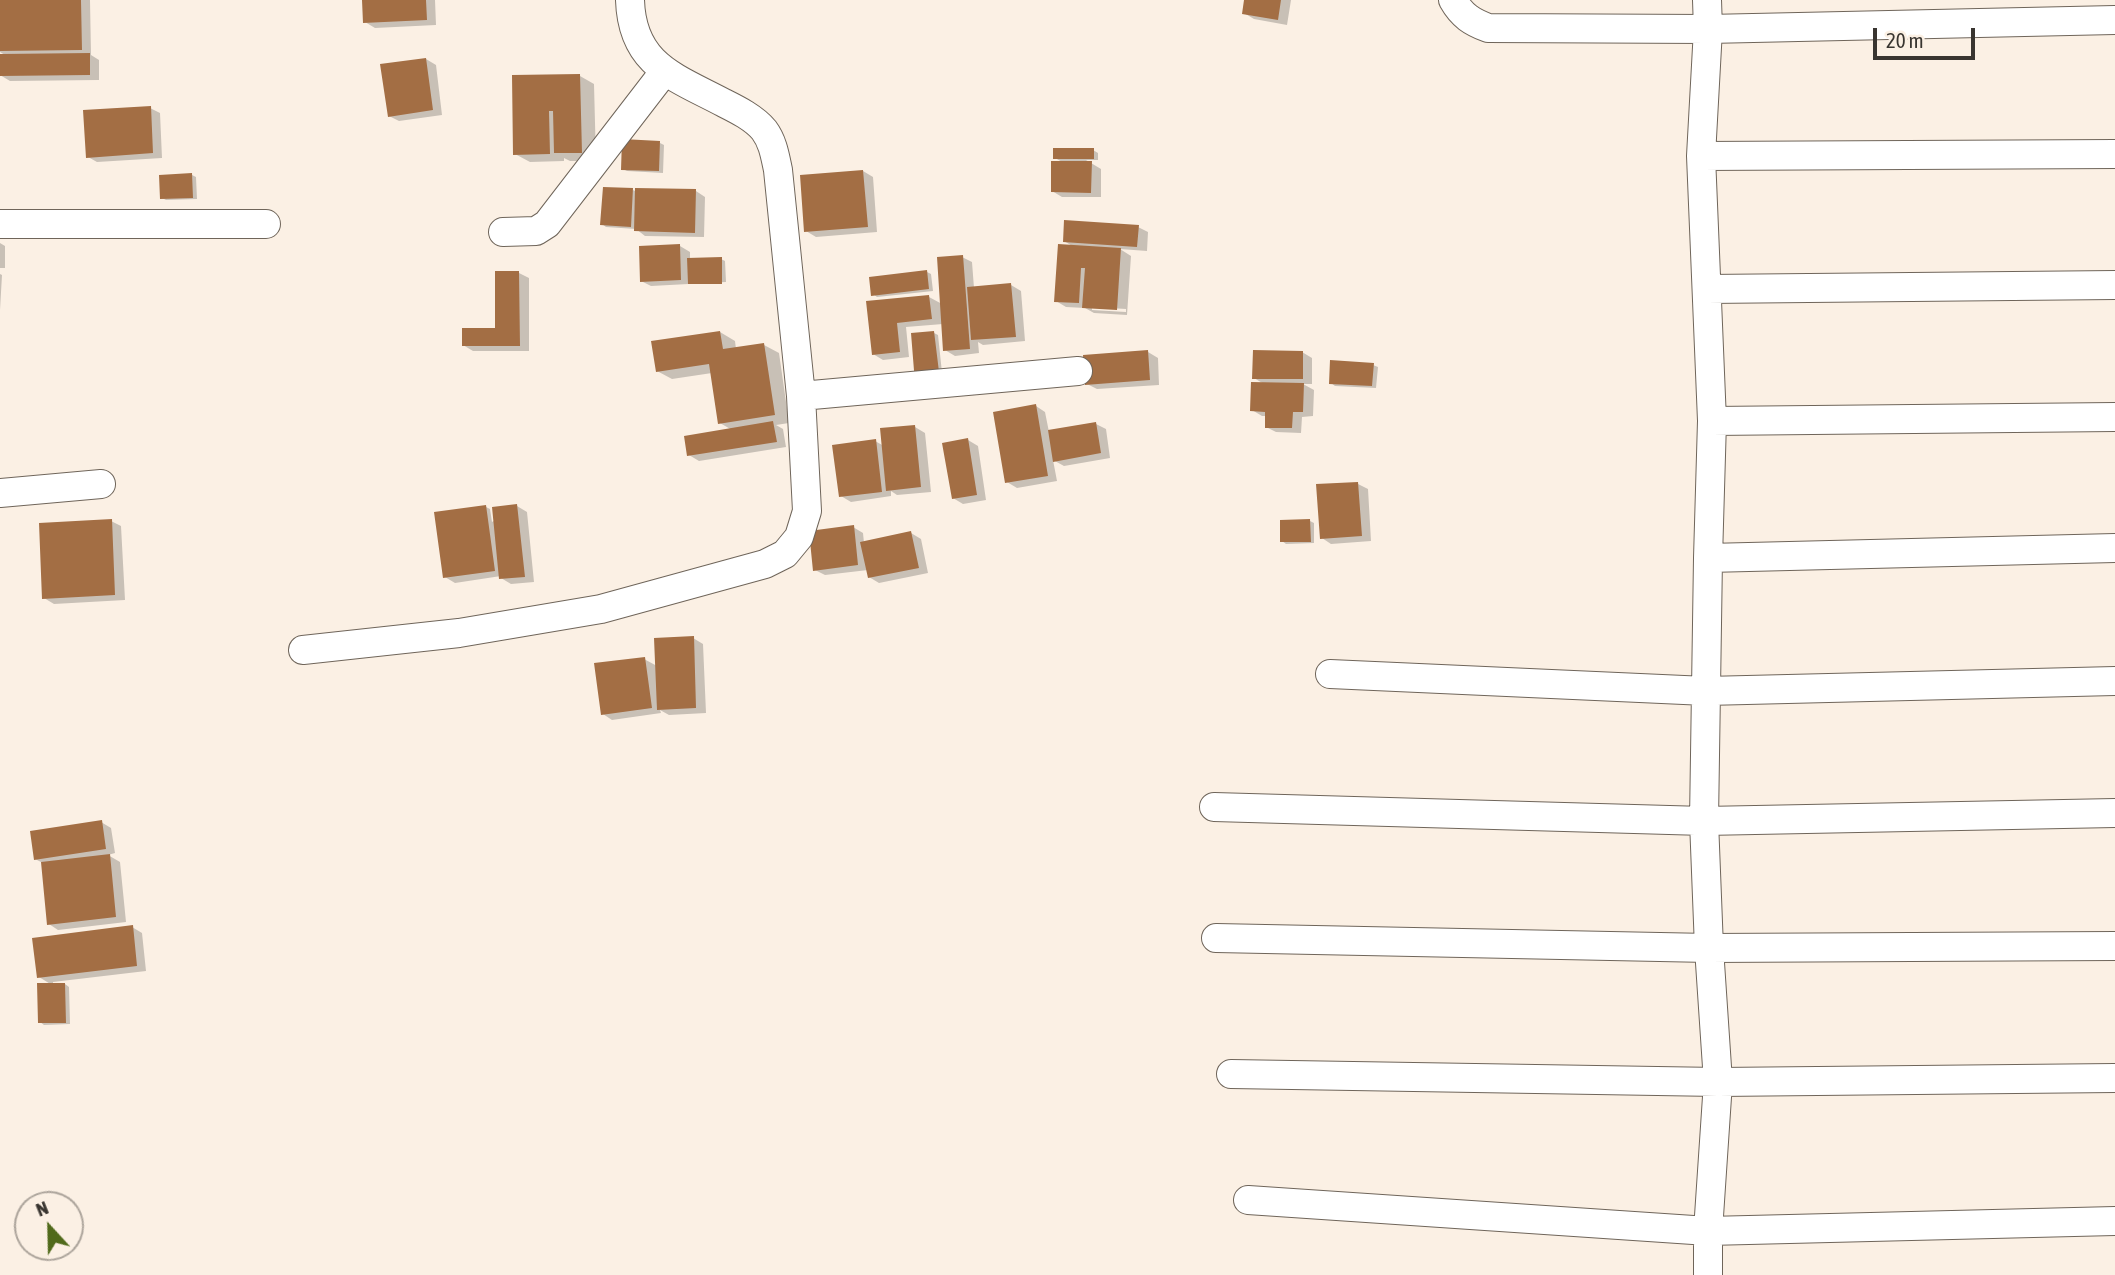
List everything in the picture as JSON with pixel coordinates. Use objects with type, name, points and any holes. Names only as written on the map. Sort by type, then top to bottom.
[{"type":"street","points":[[303,650],[459,633],[601,609],[765,564],[785,554],[799,537],[807,511],[801,396],[774,147],[764,131],[750,118],[664,72],[650,58],[638,39],[630,18],[630,0]]},
{"type":"street","points":[[1453,0],[1464,16],[1488,28],[1708,29],[2115,20]]},
{"type":"street","points":[[1707,0],[1708,29],[1701,156],[1712,421],[1704,821],[1718,1082],[1708,1231],[1708,1275]]},
{"type":"street","points":[[503,232],[536,231],[547,223],[664,72]]},
{"type":"street","points":[[1701,156],[2115,154]]},
{"type":"street","points":[[0,224],[266,224]]},
{"type":"street","points":[[1707,289],[2115,285]]},
{"type":"street","points":[[801,396],[1079,370]]},
{"type":"street","points":[[1712,421],[2115,417]]},
{"type":"street","points":[[0,493],[101,484]]},
{"type":"street","points":[[1708,558],[2115,548]]},
{"type":"street","points":[[1330,674],[1706,691],[2115,681]]},
{"type":"street","points":[[1214,807],[1704,821],[2115,813]]},
{"type":"street","points":[[1216,938],[1709,948],[2115,946]]},
{"type":"street","points":[[1231,1074],[1718,1082],[2115,1078]]},
{"type":"street","points":[[1248,1200],[1708,1231],[2115,1221]]},
{"type":"building","points":[[0,0],[81,0],[82,50],[0,51]]},
{"type":"building","points":[[362,0],[426,0],[427,20],[363,23]]},
{"type":"building","points":[[1244,0],[1281,0],[1278,20],[1242,14]]},
{"type":"building","points":[[90,53],[90,75],[0,76],[0,54]]},
{"type":"building","points":[[426,58],[433,110],[388,117],[380,64]]},
{"type":"building","points":[[580,74],[582,153],[554,153],[553,111],[549,111],[550,154],[513,155],[512,75]]},
{"type":"building","points":[[151,106],[153,153],[86,158],[83,110]]},
{"type":"building","points":[[622,139],[660,141],[659,171],[621,170]]},
{"type":"building","points":[[1053,148],[1094,148],[1094,159],[1053,159]]},
{"type":"building","points":[[1051,161],[1092,161],[1091,193],[1051,192]]},
{"type":"building","points":[[863,170],[868,227],[804,232],[800,175]]},
{"type":"building","points":[[192,173],[193,198],[160,199],[159,175]]},
{"type":"building","points":[[603,187],[633,188],[631,227],[600,225]]},
{"type":"building","points":[[635,188],[696,189],[695,233],[634,231]]},
{"type":"building","points":[[1064,220],[1139,225],[1137,247],[1063,242]]},
{"type":"building","points":[[680,244],[681,280],[640,282],[639,246]]},
{"type":"building","points":[[1058,244],[1121,248],[1117,310],[1082,308],[1085,268],[1081,268],[1079,303],[1054,302]]},
{"type":"building","points":[[963,255],[970,349],[943,351],[937,257]]},
{"type":"building","points":[[722,257],[722,284],[688,284],[687,258]]},
{"type":"building","points":[[927,270],[929,289],[871,296],[869,277]]},
{"type":"building","points":[[495,271],[519,271],[520,346],[462,346],[462,328],[495,328]]},
{"type":"building","points":[[1011,283],[1016,337],[971,340],[967,287]]},
{"type":"building","points":[[929,295],[932,319],[897,323],[900,352],[872,355],[866,301]]},
{"type":"building","points":[[720,331],[723,349],[764,343],[775,415],[718,424],[709,364],[656,372],[651,341]]},
{"type":"building","points":[[934,331],[940,380],[915,383],[911,333]]},
{"type":"building","points":[[1148,350],[1150,380],[1085,385],[1083,355]]},
{"type":"building","points":[[1253,350],[1303,351],[1303,379],[1252,379]]},
{"type":"building","points":[[1330,360],[1374,363],[1372,386],[1329,384]]},
{"type":"building","points":[[1251,382],[1304,383],[1303,412],[1293,412],[1292,428],[1265,428],[1265,412],[1250,411]]},
{"type":"building","points":[[1036,404],[1048,476],[1005,483],[993,412]]},
{"type":"building","points":[[773,421],[777,442],[687,456],[684,436]]},
{"type":"building","points":[[1096,422],[1101,453],[1053,462],[1048,430]]},
{"type":"building","points":[[915,425],[921,487],[886,491],[880,428]]},
{"type":"building","points":[[968,438],[977,495],[952,499],[942,443]]},
{"type":"building","points":[[876,439],[882,492],[839,497],[832,445]]},
{"type":"building","points":[[1358,482],[1362,536],[1320,539],[1316,484]]},
{"type":"building","points":[[517,504],[525,577],[499,579],[492,507]]},
{"type":"building","points":[[486,505],[495,571],[443,578],[434,512]]},
{"type":"building","points":[[112,519],[115,595],[42,599],[39,523]]},
{"type":"building","points":[[1310,519],[1311,542],[1280,542],[1280,520]]},
{"type":"building","points":[[854,525],[858,565],[813,571],[809,531]]},
{"type":"building","points":[[911,531],[919,568],[868,578],[860,542]]},
{"type":"building","points":[[694,636],[696,708],[657,710],[654,638]]},
{"type":"building","points":[[645,657],[652,708],[601,715],[594,663]]},
{"type":"building","points":[[102,820],[106,849],[34,860],[30,831]]},
{"type":"building","points":[[110,854],[116,917],[47,925],[41,862]]},
{"type":"building","points":[[133,925],[137,966],[37,978],[32,938]]},
{"type":"building","points":[[37,983],[65,983],[66,1023],[38,1023]]}]
